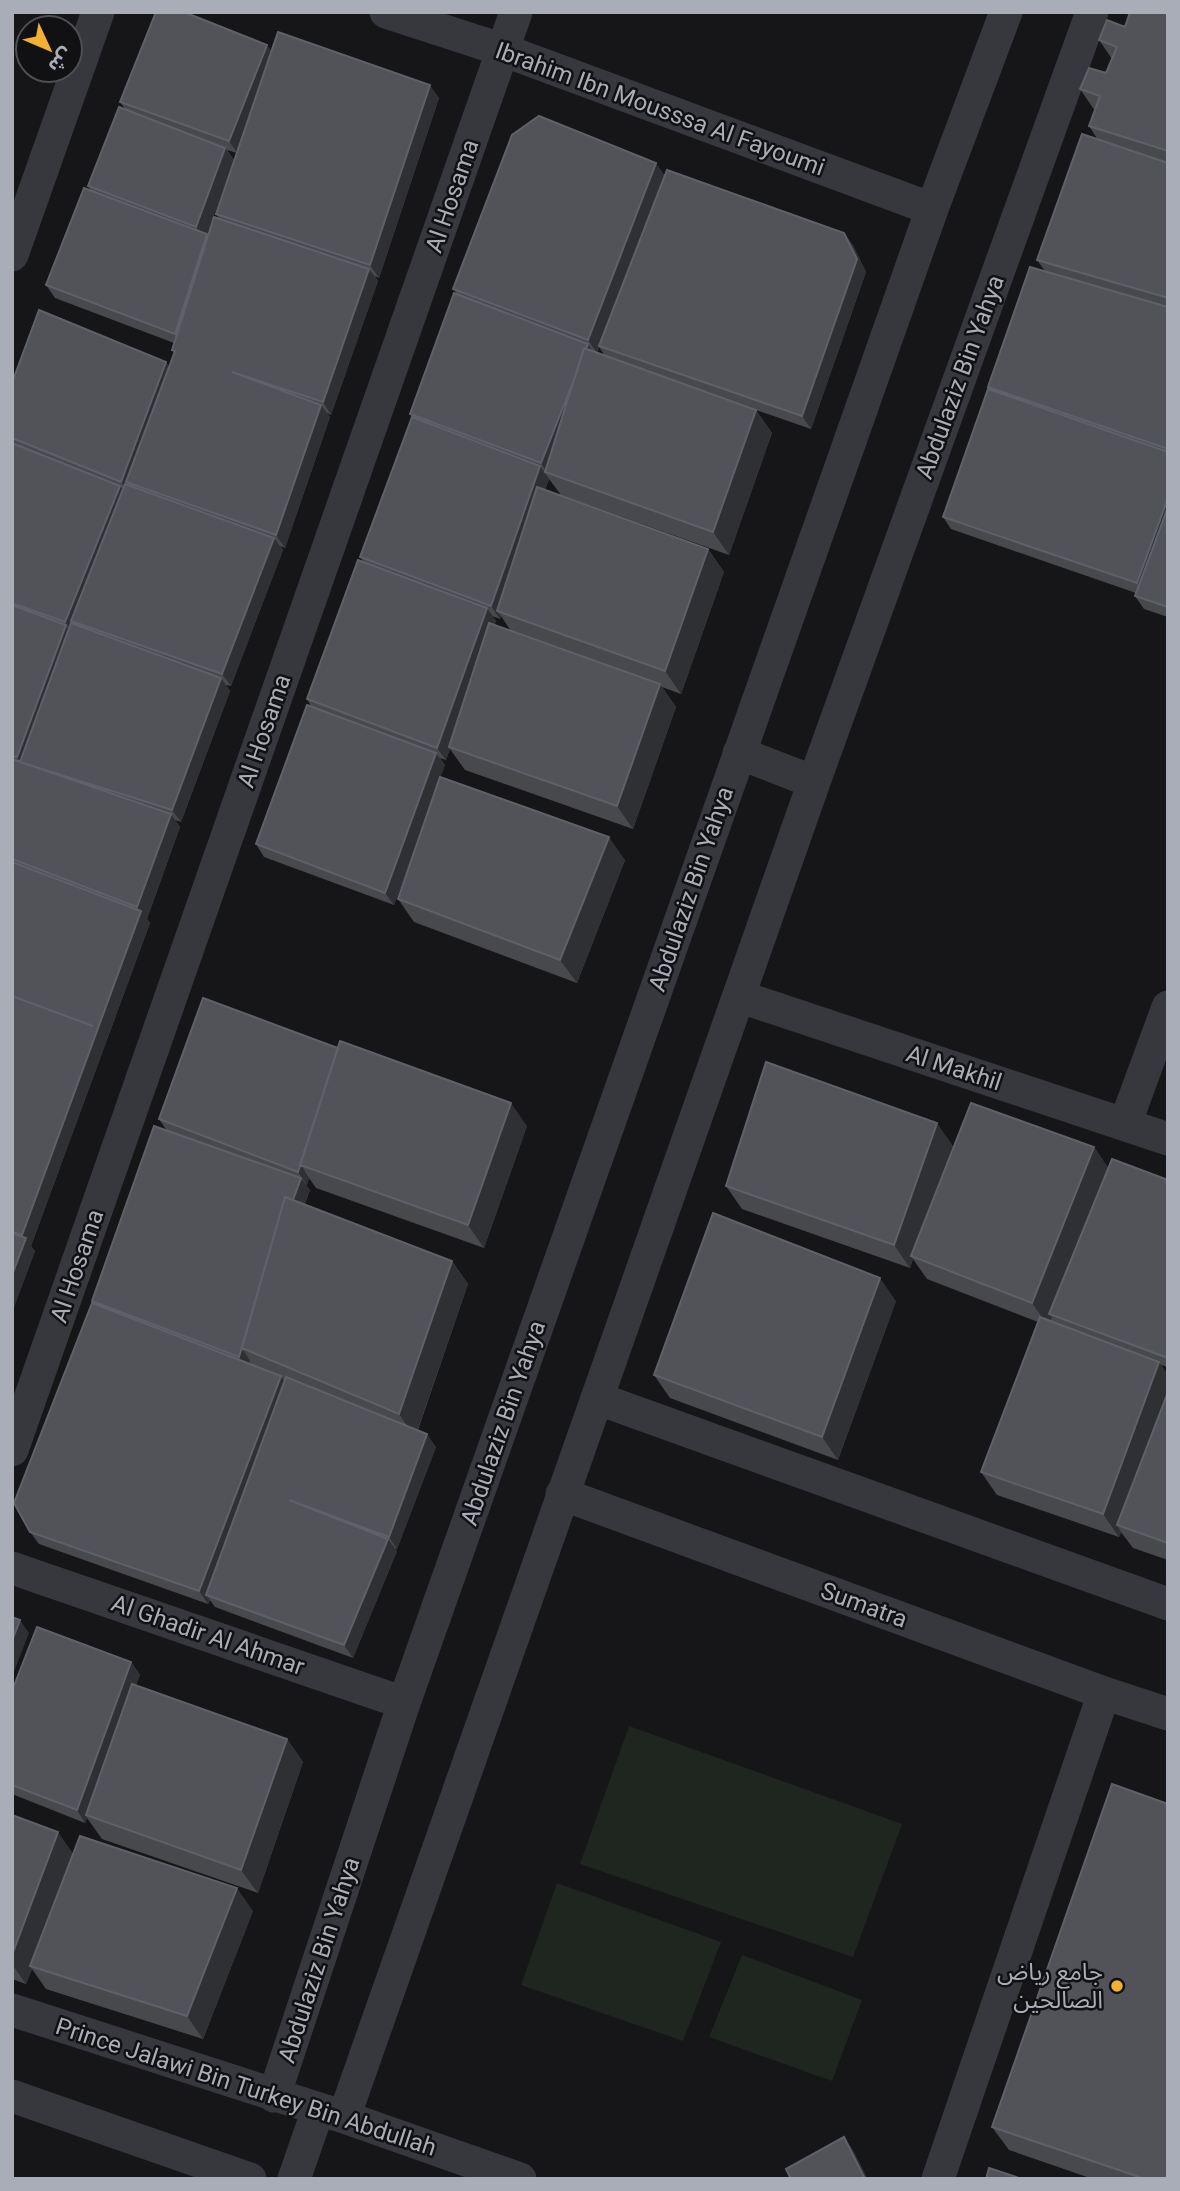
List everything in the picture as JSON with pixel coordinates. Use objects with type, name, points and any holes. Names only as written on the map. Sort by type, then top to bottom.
[{"type":"street","points":[[12,255],[98,12]]},
{"type":"street","name":"Ibrahim Ibn Mousssa Al Fayoumi","points":[[386,12],[503,50],[932,209]]},
{"type":"street","name":"Al Hosama","points":[[12,1450],[516,12]]},
{"type":"street","name":"Abdulaziz Bin Yahya","points":[[274,2096],[404,1703],[932,209],[1006,12]]},
{"type":"street","name":"Abdulaziz Bin Yahya","points":[[294,2179],[331,2113],[599,1399],[814,782],[1093,12]]},
{"type":"street","name":"Abdulaziz Bin Yahya","points":[[739,753],[814,782]]},
{"type":"street","name":"Al Makhil","points":[[741,997],[1168,1139]]},
{"type":"street","points":[[1125,1124],[1168,1007]]},
{"type":"street","points":[[599,1399],[1168,1604]]},
{"type":"street","name":"Sumatra","points":[[562,1494],[1104,1693],[1168,1714]]},
{"type":"street","name":"Al Ghadir Al Ahmar","points":[[12,1568],[404,1703]]},
{"type":"street","points":[[938,2179],[1104,1693]]},
{"type":"street","name":"Prince Jalawi Bin Turkey Bin Abdullah","points":[[12,2010],[331,2113],[520,2179]]},
{"type":"street","points":[[12,2096],[250,2179]]},
{"type":"shaded area","points":[[629,1726],[902,1824],[853,1957],[580,1864]]},
{"type":"shaded area","points":[[557,1883],[721,1942],[683,2041],[521,1985]]},
{"type":"shaded area","points":[[742,1955],[862,2000],[832,2081],[709,2037]]},
{"type":"building","points":[[156,12],[184,12],[267,45],[229,141],[120,102]]},
{"type":"building","points":[[1130,12],[1168,12],[1168,151],[1089,126],[1100,96],[1080,89],[1089,68],[1106,73],[1117,47],[1099,40],[1107,20],[1125,27]]},
{"type":"building","points":[[278,32],[430,85],[370,265],[216,214]]},
{"type":"building","points":[[119,107],[225,148],[196,227],[88,186]]},
{"type":"building","points":[[539,116],[656,163],[588,340],[453,289],[512,135]]},
{"type":"building","points":[[1082,134],[1168,163],[1168,298],[1037,260]]},
{"type":"building","points":[[667,170],[844,233],[857,259],[802,416],[599,346]]},
{"type":"building","points":[[84,188],[207,234],[175,334],[46,285]]},
{"type":"building","points":[[214,217],[369,269],[323,402],[232,372],[321,405],[276,535],[126,482],[175,351],[172,350]]},
{"type":"building","points":[[1030,267],[1168,307],[1168,449],[988,387]]},
{"type":"building","points":[[454,293],[588,344],[586,349],[584,348],[541,463],[410,414]]},
{"type":"building","points":[[39,310],[166,362],[121,482],[12,438],[12,383]]},
{"type":"building","points":[[584,348],[756,410],[713,532],[545,472]]},
{"type":"building","points":[[988,389],[1168,452],[1168,498],[1137,583],[943,517]]},
{"type":"building","points":[[412,417],[540,466],[491,606],[360,557]]},
{"type":"building","points":[[12,443],[120,486],[65,622],[12,603]]},
{"type":"building","points":[[125,484],[274,538],[222,674],[71,621]]},
{"type":"building","points":[[537,487],[708,549],[665,671],[497,611]]},
{"type":"building","points":[[1168,507],[1168,607],[1135,596]]},
{"type":"building","points":[[358,560],[487,608],[437,748],[307,699]]},
{"type":"building","points":[[12,605],[66,625],[17,757],[12,756]]},
{"type":"building","points":[[71,623],[221,678],[172,810],[20,762]]},
{"type":"building","points":[[489,623],[660,684],[617,806],[449,747]]},
{"type":"building","points":[[307,705],[436,753],[385,893],[256,844]]},
{"type":"building","points":[[12,759],[171,814],[137,907],[12,859]]},
{"type":"building","points":[[440,777],[609,837],[560,960],[398,899]]},
{"type":"building","points":[[12,862],[141,911],[22,1235],[12,1232]]},
{"type":"building","points":[[203,998],[338,1048],[298,1172],[159,1119]]},
{"type":"building","points":[[340,1041],[511,1103],[468,1225],[300,1165]]},
{"type":"building","points":[[766,1062],[937,1123],[894,1245],[726,1186]]},
{"type":"building","points":[[971,1103],[1094,1147],[1032,1303],[911,1256]]},
{"type":"building","points":[[154,1126],[301,1178],[293,1200],[285,1197],[239,1357],[92,1301]]},
{"type":"building","points":[[1112,1159],[1168,1180],[1168,1358],[1049,1314]]},
{"type":"building","points":[[285,1197],[452,1261],[399,1414],[242,1348]]},
{"type":"building","points":[[713,1213],[880,1278],[822,1437],[654,1375]]},
{"type":"building","points":[[12,1233],[26,1238],[12,1275]]},
{"type":"building","points":[[92,1303],[281,1376],[199,1591],[30,1532],[14,1503]]},
{"type":"building","points":[[1040,1317],[1159,1362],[1103,1514],[981,1472]]},
{"type":"building","points":[[286,1377],[427,1434],[389,1537],[289,1500],[388,1539],[344,1645],[206,1595]]},
{"type":"building","points":[[1168,1392],[1168,1543],[1117,1525]]},
{"type":"building","points":[[12,1617],[20,1620],[12,1641]]},
{"type":"building","points":[[37,1627],[131,1662],[77,1810],[12,1785],[12,1691]]},
{"type":"building","points":[[132,1684],[287,1739],[241,1870],[86,1815]]},
{"type":"building","name":"جامع رياض الصالحين","points":[[1112,1784],[1168,1804],[1168,2179],[1145,2179],[992,2127]]},
{"type":"building","points":[[12,1815],[58,1832],[12,1955]]},
{"type":"building","points":[[80,1836],[237,1888],[187,2016],[30,1966]]},
{"type":"building","points":[[844,2137],[865,2179],[791,2179],[786,2169]]},
{"type":"building","points":[[989,2168],[1022,2179],[986,2179]]},
{"type":"place","name":"جامع رياض الصالحين","points":[[1117,1986]]}]
